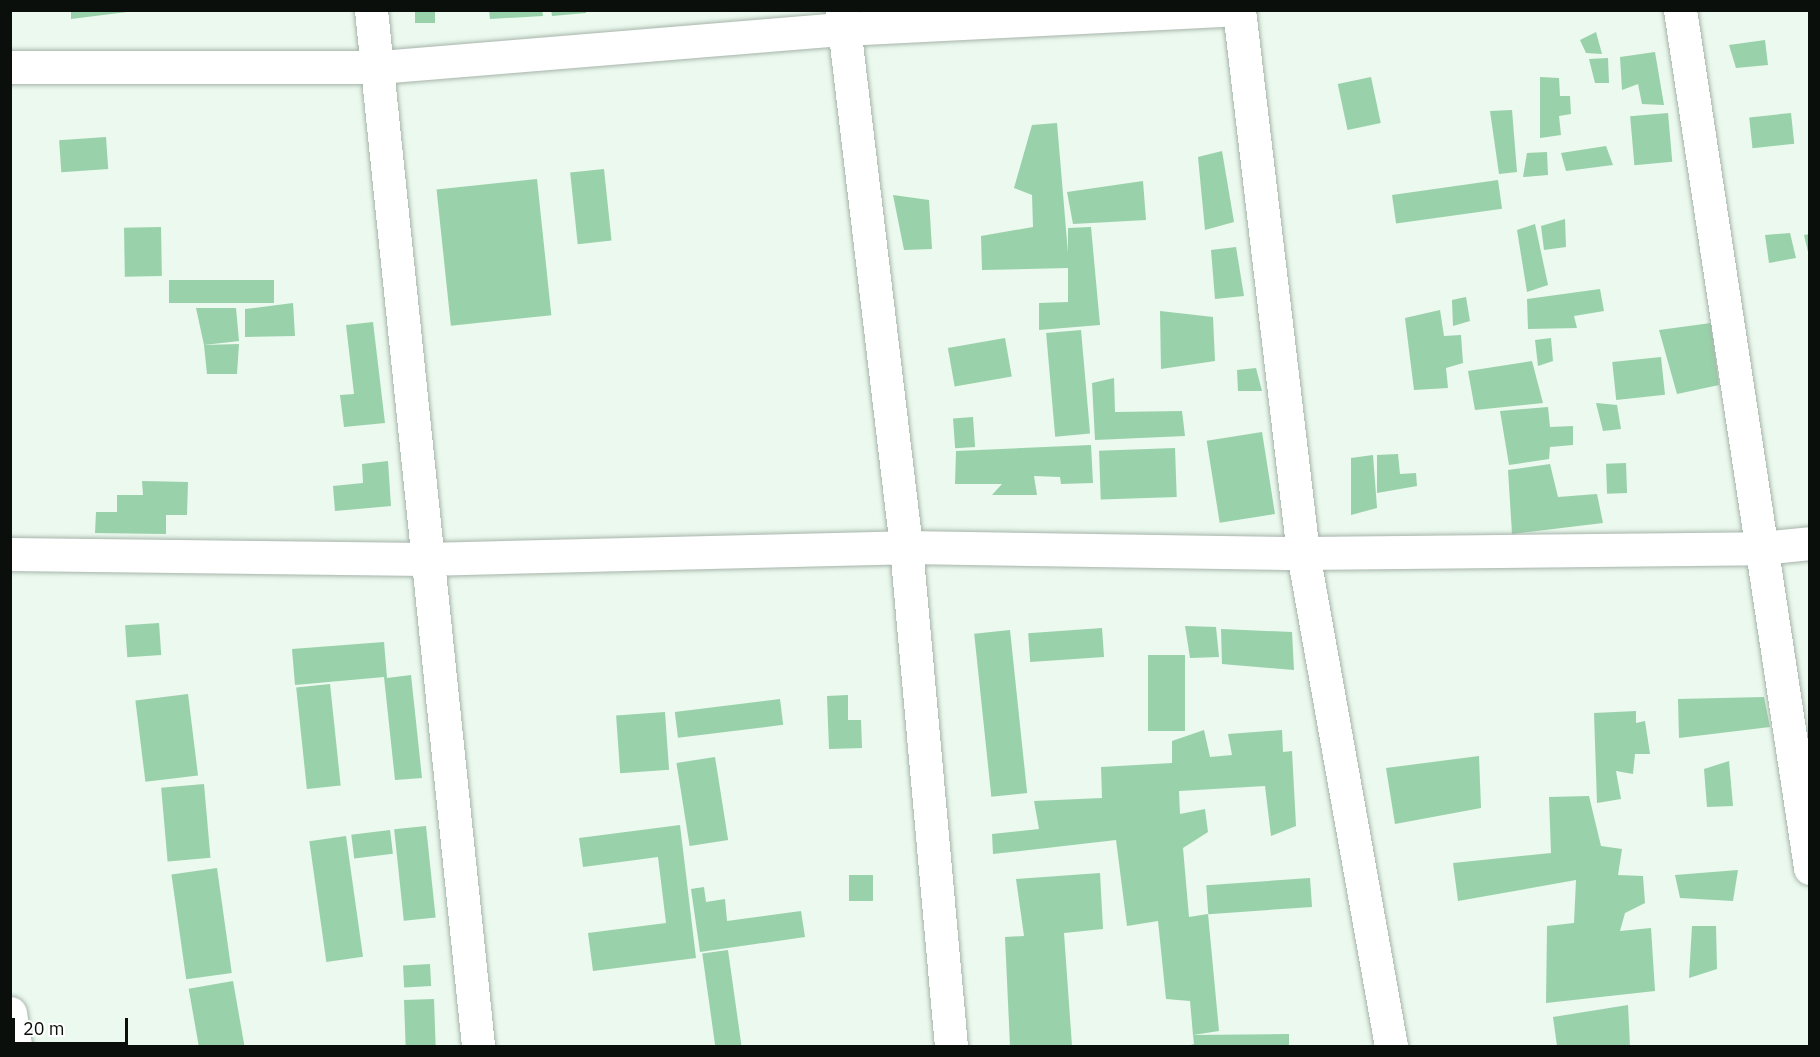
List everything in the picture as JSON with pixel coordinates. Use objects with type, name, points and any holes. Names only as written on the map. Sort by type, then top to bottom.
[{"type":"street","points":[[371,10],[379,68],[425,559],[478,1047]]},
{"type":"street","points":[[10,67],[379,68],[843,20],[1225,10]]},
{"type":"street","points":[[1239,10],[1303,553],[1391,1047]]},
{"type":"street","points":[[1680,10],[1809,868]]},
{"type":"street","points":[[843,20],[906,547],[951,1047]]},
{"type":"street","points":[[10,555],[425,559],[906,547],[1303,553],[1761,548],[1809,543]]},
{"type":"street","points":[[10,1013],[15,1047]]},
{"type":"building","points":[[71,10],[127,10],[127,12],[71,19]]},
{"type":"building","points":[[415,10],[435,10],[435,23],[415,23]]},
{"type":"building","points":[[489,10],[542,10],[543,16],[490,19]]},
{"type":"building","points":[[551,10],[586,10],[586,13],[552,16]]},
{"type":"building","points":[[1596,32],[1602,54],[1586,53],[1580,40]]},
{"type":"building","points":[[1765,40],[1768,65],[1736,68],[1729,45]]},
{"type":"building","points":[[1655,52],[1664,105],[1642,104],[1638,84],[1622,90],[1620,57]]},
{"type":"building","points":[[1608,58],[1609,83],[1595,83],[1589,59]]},
{"type":"building","points":[[1371,77],[1381,123],[1348,130],[1338,84]]},
{"type":"building","points":[[1540,77],[1559,78],[1560,96],[1570,96],[1571,114],[1559,116],[1561,135],[1540,138]]},
{"type":"building","points":[[1512,110],[1517,172],[1499,174],[1490,111]]},
{"type":"building","points":[[1668,113],[1672,162],[1634,165],[1630,116]]},
{"type":"building","points":[[1791,113],[1794,144],[1752,148],[1749,117]]},
{"type":"building","points":[[1057,123],[1068,253],[1068,228],[1091,227],[1100,325],[1039,330],[1039,303],[1068,302],[1068,268],[982,270],[981,236],[1033,227],[1032,195],[1014,188],[1032,125]]},
{"type":"building","points":[[106,137],[108,169],[61,172],[59,140]]},
{"type":"building","points":[[1606,146],[1613,165],[1566,171],[1561,153]]},
{"type":"building","points":[[1222,151],[1234,222],[1205,230],[1198,157]]},
{"type":"building","points":[[1547,152],[1548,175],[1523,177],[1527,153]]},
{"type":"building","points":[[604,169],[612,241],[578,244],[570,173]]},
{"type":"building","points":[[537,179],[551,315],[451,326],[437,190]]},
{"type":"building","points":[[1498,180],[1502,209],[1396,224],[1392,195]]},
{"type":"building","points":[[1143,181],[1146,220],[1073,224],[1067,192]]},
{"type":"building","points":[[893,195],[929,200],[932,249],[904,250]]},
{"type":"building","points":[[1565,219],[1566,247],[1544,250],[1541,226]]},
{"type":"building","points":[[1535,224],[1548,285],[1527,292],[1517,230]]},
{"type":"building","points":[[161,227],[162,276],[125,277],[124,228]]},
{"type":"building","points":[[1790,233],[1796,258],[1769,263],[1765,235]]},
{"type":"building","points":[[1810,234],[1810,256],[1809,256],[1804,235]]},
{"type":"building","points":[[1236,247],[1244,296],[1215,299],[1211,250]]},
{"type":"building","points":[[169,280],[274,280],[274,303],[169,303]]},
{"type":"building","points":[[1600,289],[1604,311],[1574,316],[1577,328],[1528,329],[1527,299]]},
{"type":"building","points":[[1466,297],[1470,321],[1453,326],[1452,300]]},
{"type":"building","points":[[293,303],[295,336],[245,337],[245,309]]},
{"type":"building","points":[[196,308],[236,308],[239,341],[204,345]]},
{"type":"building","points":[[1440,310],[1444,336],[1461,335],[1463,363],[1446,368],[1448,388],[1414,390],[1405,318]]},
{"type":"building","points":[[1160,311],[1213,317],[1215,361],[1161,369]]},
{"type":"building","points":[[373,322],[385,423],[344,427],[340,395],[354,394],[346,325]]},
{"type":"building","points":[[1711,323],[1719,385],[1677,394],[1659,330]]},
{"type":"building","points":[[1081,330],[1090,434],[1055,437],[1046,333]]},
{"type":"building","points":[[1005,338],[1012,376],[955,386],[948,348]]},
{"type":"building","points":[[1551,338],[1553,361],[1538,366],[1535,340]]},
{"type":"building","points":[[239,344],[237,374],[207,374],[204,345]]},
{"type":"building","points":[[1661,357],[1665,395],[1616,400],[1612,362]]},
{"type":"building","points":[[1532,361],[1543,403],[1475,410],[1468,371]]},
{"type":"building","points":[[1256,368],[1262,391],[1238,391],[1237,370]]},
{"type":"building","points":[[1114,378],[1115,412],[1182,411],[1185,436],[1095,440],[1092,383]]},
{"type":"building","points":[[1596,403],[1617,405],[1621,429],[1603,431]]},
{"type":"building","points":[[1548,407],[1550,427],[1573,426],[1573,445],[1550,447],[1549,459],[1509,465],[1500,411]]},
{"type":"building","points":[[973,417],[975,447],[955,448],[953,418]]},
{"type":"building","points":[[1262,432],[1275,514],[1220,523],[1207,441]]},
{"type":"building","points":[[1091,445],[1093,483],[1061,484],[1060,477],[1034,476],[1037,495],[992,495],[1002,484],[955,484],[956,451]]},
{"type":"building","points":[[1175,448],[1177,497],[1101,500],[1099,451]]},
{"type":"building","points":[[1398,454],[1400,474],[1416,473],[1417,486],[1377,493],[1377,455]]},
{"type":"building","points":[[1373,455],[1377,508],[1351,515],[1351,458]]},
{"type":"building","points":[[388,461],[391,506],[335,511],[333,486],[363,483],[362,464]]},
{"type":"building","points":[[1626,463],[1627,493],[1607,494],[1606,464]]},
{"type":"building","points":[[1550,464],[1558,497],[1597,494],[1603,523],[1512,534],[1508,470]]},
{"type":"building","points":[[142,481],[188,482],[187,515],[166,515],[166,534],[95,533],[96,512],[117,512],[117,495],[143,495]]},
{"type":"building","points":[[159,623],[161,655],[127,657],[125,625]]},
{"type":"building","points":[[1185,626],[1216,627],[1219,657],[1190,658]]},
{"type":"building","points":[[1102,628],[1104,657],[1030,662],[1028,633]]},
{"type":"building","points":[[1221,629],[1292,632],[1294,670],[1222,664]]},
{"type":"building","points":[[1010,630],[1027,793],[991,797],[974,634]]},
{"type":"building","points":[[384,642],[387,678],[411,675],[422,778],[395,780],[384,677],[295,685],[292,649]]},
{"type":"building","points":[[1148,655],[1185,655],[1185,731],[1148,731]]},
{"type":"building","points":[[330,684],[341,785],[307,789],[296,688]]},
{"type":"building","points":[[188,694],[198,775],[145,782],[135,700]]},
{"type":"building","points":[[848,695],[848,720],[861,720],[862,748],[829,749],[827,696]]},
{"type":"building","points":[[1764,697],[1770,727],[1679,738],[1678,699]]},
{"type":"building","points":[[780,699],[783,725],[678,738],[675,712]]},
{"type":"building","points":[[1636,711],[1636,723],[1645,721],[1650,754],[1635,754],[1633,774],[1616,771],[1621,799],[1597,803],[1594,713]]},
{"type":"building","points":[[665,712],[669,770],[620,773],[616,715]]},
{"type":"building","points":[[1204,730],[1210,757],[1232,755],[1228,734],[1282,730],[1283,752],[1292,751],[1296,826],[1271,836],[1265,786],[1179,791],[1180,814],[1205,809],[1208,832],[1183,848],[1189,917],[1208,914],[1219,1031],[1193,1035],[1190,1001],[1166,999],[1158,921],[1127,926],[1116,840],[993,854],[992,834],[1039,829],[1034,801],[1102,798],[1101,767],[1172,763],[1172,741]]},
{"type":"building","points":[[1479,756],[1481,808],[1395,824],[1386,768]]},
{"type":"building","points":[[715,757],[728,840],[690,846],[676,763]]},
{"type":"building","points":[[1729,761],[1733,806],[1707,807],[1704,769]]},
{"type":"building","points":[[204,784],[210,858],[168,861],[161,788]]},
{"type":"building","points":[[1589,796],[1601,846],[1622,849],[1618,875],[1643,876],[1645,903],[1625,913],[1620,931],[1651,928],[1655,991],[1546,1003],[1547,926],[1574,923],[1576,880],[1458,901],[1453,863],[1551,853],[1549,797]]},
{"type":"building","points":[[680,825],[696,958],[593,971],[588,933],[666,923],[658,857],[583,867],[579,838]]},
{"type":"building","points":[[426,826],[436,917],[404,921],[394,829]]},
{"type":"building","points":[[390,830],[393,854],[354,859],[351,835]]},
{"type":"building","points":[[346,836],[363,957],[326,962],[309,841]]},
{"type":"building","points":[[217,868],[232,973],[186,979],[171,874]]},
{"type":"building","points":[[1738,870],[1733,901],[1680,898],[1675,875]]},
{"type":"building","points":[[1100,873],[1103,929],[1064,933],[1072,1046],[1010,1046],[1005,937],[1024,936],[1016,879]]},
{"type":"building","points":[[849,875],[873,875],[873,901],[849,901]]},
{"type":"building","points":[[1310,878],[1312,907],[1208,914],[1206,885]]},
{"type":"building","points":[[704,887],[706,902],[725,899],[727,921],[801,911],[805,937],[700,952],[691,889]]},
{"type":"building","points":[[1692,926],[1716,926],[1717,969],[1689,978]]},
{"type":"building","points":[[728,950],[741,1046],[715,1046],[702,954]]},
{"type":"building","points":[[430,964],[431,986],[404,987],[403,965]]},
{"type":"building","points":[[233,981],[244,1046],[199,1046],[189,989]]},
{"type":"building","points":[[434,999],[436,1046],[406,1046],[404,1000]]},
{"type":"building","points":[[1628,1005],[1630,1046],[1557,1046],[1553,1017]]},
{"type":"building","points":[[1289,1034],[1289,1046],[1187,1046],[1194,1044],[1193,1035]]}]
